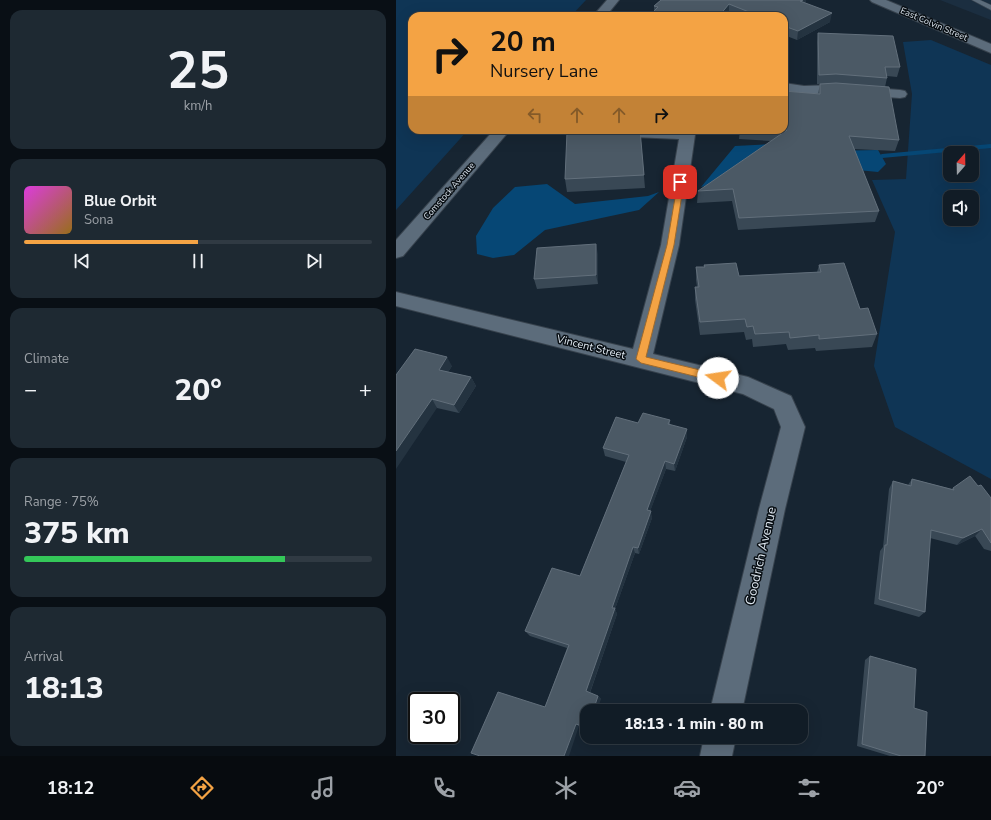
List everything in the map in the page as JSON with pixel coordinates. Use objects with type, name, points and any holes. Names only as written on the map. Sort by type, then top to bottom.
[{"type":"street","points":[[602,12],[613,0]]},
{"type":"street","name":"East Colvin Street","points":[[876,0],[991,49]]},
{"type":"street","points":[[788,88],[804,90],[834,89],[900,94]]},
{"type":"street","name":"Comstock Avenue","points":[[396,252],[499,134]]},
{"type":"street","points":[[641,359],[670,245],[689,134]]},
{"type":"street","name":"Vincent Street","points":[[396,299],[748,386],[783,403]]},
{"type":"street","name":"Goodrich Avenue","points":[[728,704],[772,509],[793,427],[783,403]]},
{"type":"street","points":[[716,756],[719,744]]},
{"type":"lane","points":[[975,0],[991,8]]},
{"type":"shaded area","points":[[396,0],[586,0],[575,12],[408,12],[408,134],[464,134],[396,210]]},
{"type":"shaded area","points":[[940,0],[991,0],[991,20]]},
{"type":"shaded area","points":[[931,40],[991,65],[991,479],[895,427],[874,366],[895,232],[872,180],[906,179],[912,94],[903,42]]},
{"type":"shaded area","points":[[772,144],[828,151],[878,150],[886,164],[878,172],[837,168],[754,173],[701,187],[735,146]]},
{"type":"shaded area","points":[[547,184],[575,204],[648,196],[659,192],[639,210],[545,230],[514,255],[493,258],[477,254],[476,236],[493,208],[515,187]]},
{"type":"building","points":[[661,0],[803,0],[800,1],[832,13],[798,31],[788,27],[788,12],[749,12],[729,4],[722,12],[653,12],[658,7],[654,6]]},
{"type":"building","points":[[818,33],[893,36],[900,67],[885,67],[887,78],[836,74],[819,75]]},
{"type":"building","points":[[836,83],[889,87],[899,140],[849,136],[879,211],[739,218],[733,189],[698,191],[781,134],[788,134],[788,91],[820,94],[820,84]]},
{"type":"building","points":[[567,134],[640,134],[644,175],[565,179]]},
{"type":"building","points":[[596,244],[596,275],[534,279],[537,248]]},
{"type":"building","points":[[736,263],[739,276],[821,272],[819,265],[844,263],[860,309],[868,308],[877,334],[819,339],[819,335],[790,338],[789,332],[755,334],[753,326],[747,327],[745,319],[700,322],[695,287],[699,287],[696,267]]},
{"type":"building","points":[[415,349],[447,357],[439,370],[471,377],[454,405],[432,399],[396,451],[396,375]]},
{"type":"building","points":[[643,413],[670,420],[668,424],[687,429],[674,464],[665,461],[647,510],[651,511],[638,548],[633,547],[612,608],[615,608],[586,691],[598,696],[595,704],[580,704],[580,725],[576,724],[564,756],[480,756],[471,753],[498,692],[545,707],[569,645],[525,631],[552,568],[580,576],[629,455],[603,448],[616,417],[638,423]]},
{"type":"building","points":[[970,476],[978,486],[981,485],[991,498],[991,543],[982,529],[963,538],[931,530],[925,612],[879,599],[885,545],[887,545],[893,481],[911,486],[912,479],[954,490],[953,488]]},
{"type":"building","points":[[870,656],[916,669],[914,708],[927,712],[925,756],[901,756],[862,744]]},
{"type":"waterway","points":[[882,156],[991,146]]},
{"type":"route","points":[[680,182],[670,245],[641,359],[718,378]]}]
